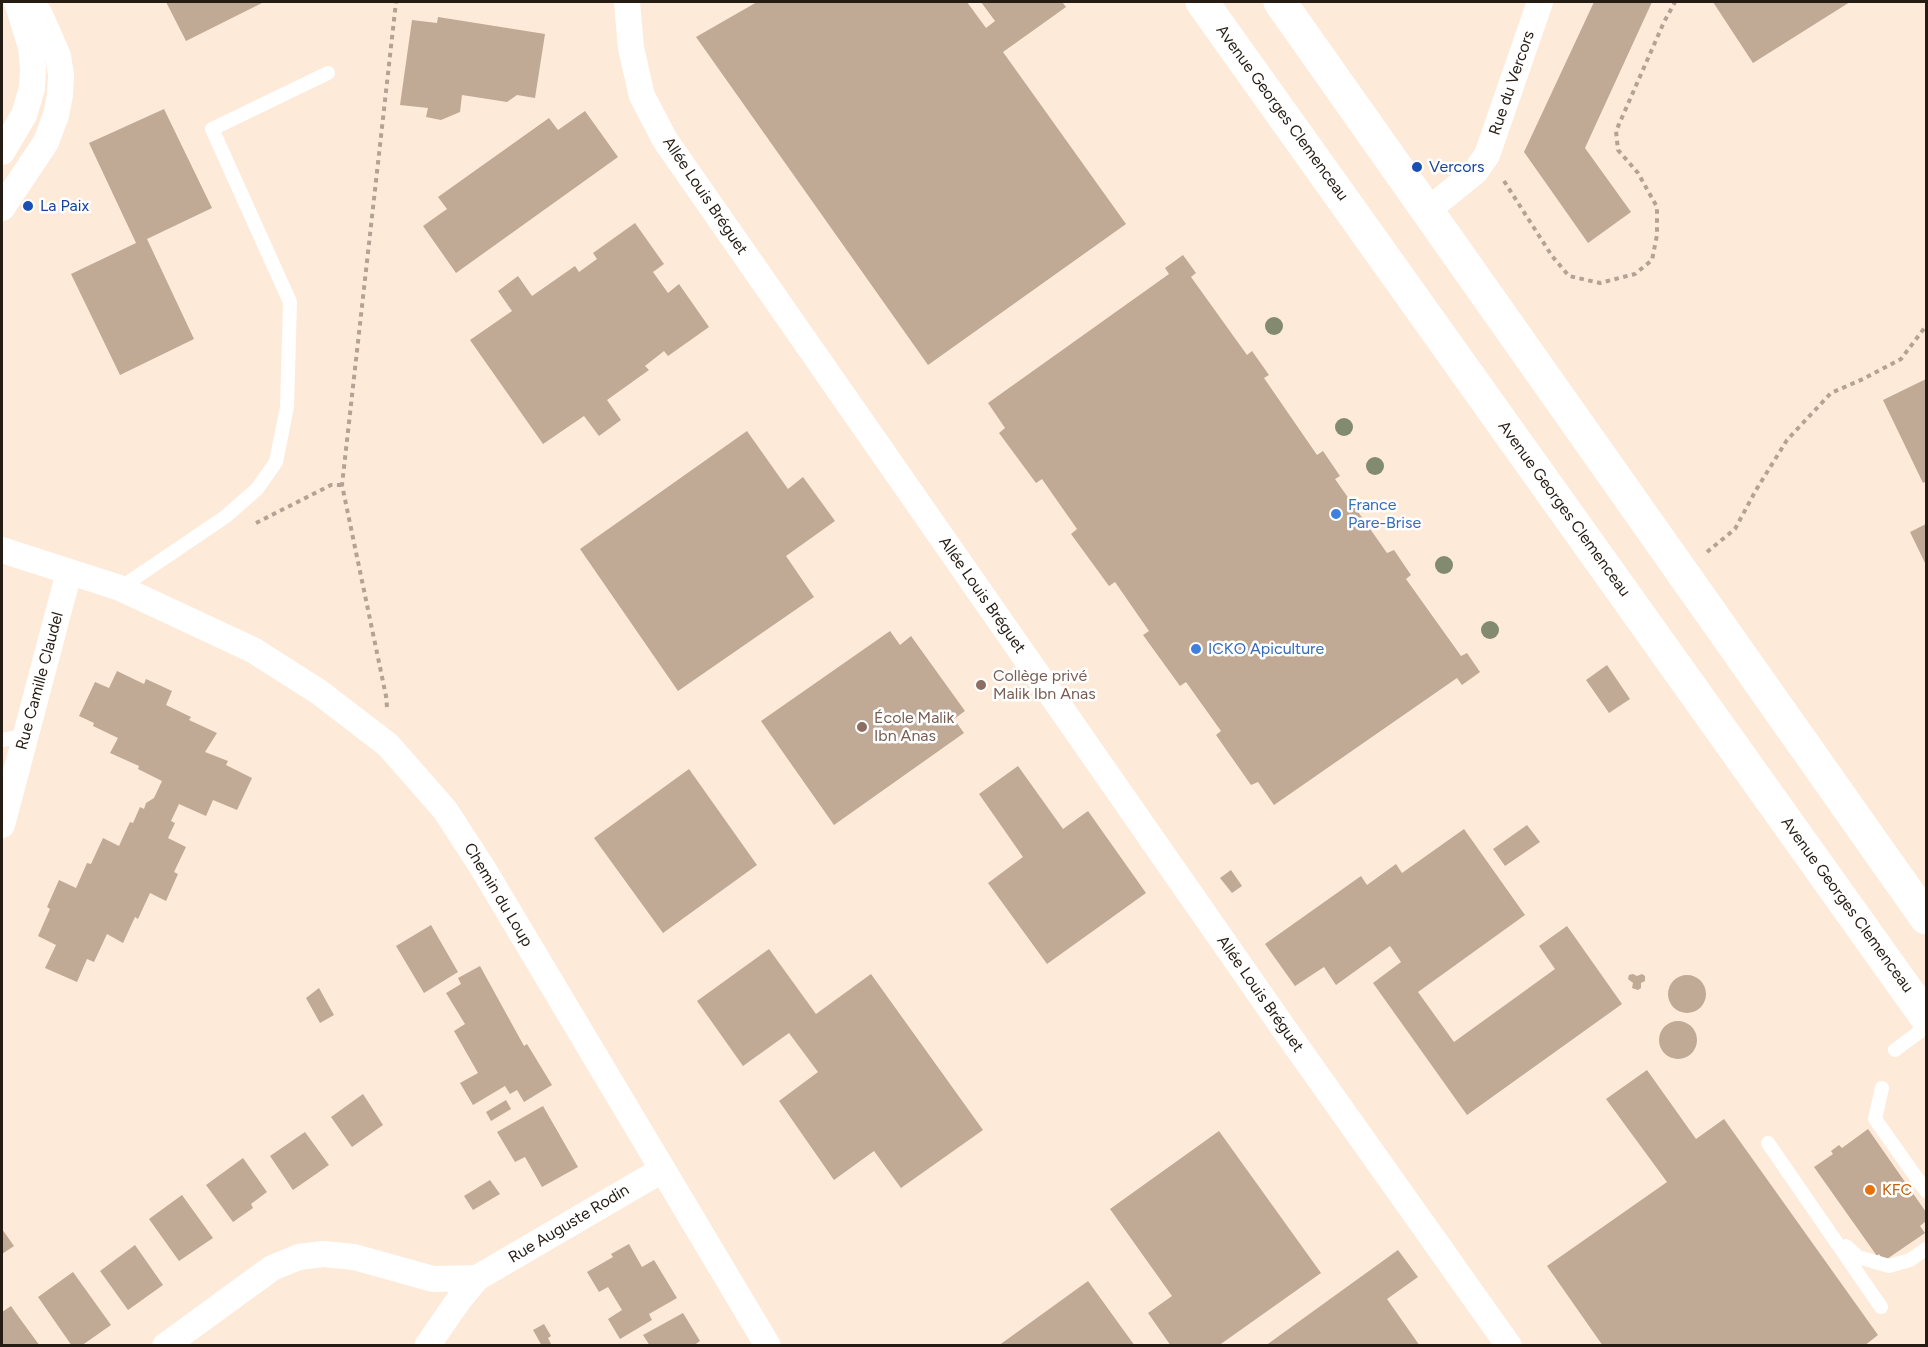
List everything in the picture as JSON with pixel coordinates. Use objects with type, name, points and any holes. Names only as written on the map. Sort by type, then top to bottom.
[{"type":"main road","name":"Avenue Georges Clemenceau","points":[[1202,2],[1926,1017]]},
{"type":"main road","points":[[1280,2],[1926,918]]},
{"type":"street","points":[[2,152],[24,115],[32,88],[31,47],[17,2]]},
{"type":"street","points":[[2,208],[45,142],[56,115],[60,95],[61,75],[58,56],[32,2]]},
{"type":"street","name":"Allée Louis Bréguet","points":[[627,2],[631,48],[642,96],[665,140],[1509,1346]]},
{"type":"street","name":"Rue du Vercors","points":[[1428,210],[1475,172],[1486,156],[1540,2]]},
{"type":"street","name":"Chemin du Loup","points":[[2,550],[120,588],[253,650],[319,692],[388,745],[445,810],[482,867],[768,1346]]},
{"type":"street","name":"Rue Camille Claudel","points":[[2,825],[13,738],[69,572]]},
{"type":"street","name":"Rue Auguste Rodin","points":[[427,1346],[477,1278],[662,1170]]},
{"type":"street","name":"Rue Auguste Rodin","points":[[165,1346],[273,1268],[299,1257],[323,1254],[354,1257],[433,1279],[477,1278]]},
{"type":"lane","points":[[120,588],[225,518],[257,489],[276,462],[287,407],[290,302],[212,129],[328,74]]},
{"type":"lane","points":[[1895,1050],[1926,1027]]},
{"type":"lane","points":[[1882,1088],[1875,1119],[1926,1191]]},
{"type":"lane","points":[[1768,1143],[1881,1307]]},
{"type":"lane","points":[[1827,1228],[1858,1257],[1889,1266],[1910,1260],[1926,1249]]},
{"type":"path","points":[[388,745],[386,696],[342,485],[396,2]]},
{"type":"path","points":[[1486,156],[1528,216],[1552,256],[1569,276],[1600,283],[1635,274],[1652,260],[1658,235],[1657,207],[1638,174],[1618,150],[1616,131],[1675,2]]},
{"type":"path","points":[[1682,572],[1735,529],[1787,440],[1831,393],[1900,359],[1926,326]]},
{"type":"building","points":[[166,2],[264,2],[186,41]]},
{"type":"building","points":[[757,2],[967,2],[986,28],[995,21],[981,2],[1062,2],[1066,7],[1003,52],[1126,224],[928,365],[696,37]]},
{"type":"building","points":[[1594,2],[1652,2],[1585,148],[1631,212],[1588,243],[1524,152]]},
{"type":"building","points":[[1713,2],[1850,2],[1753,63]]},
{"type":"building","points":[[438,17],[545,34],[535,98],[517,95],[507,102],[462,95],[460,112],[441,120],[426,117],[428,108],[400,105],[412,20],[437,23]]},
{"type":"building","points":[[164,109],[212,208],[147,239],[194,339],[120,375],[71,274],[136,243],[89,143]]},
{"type":"building","points":[[585,111],[618,157],[456,273],[423,226],[447,209],[438,197],[549,118],[558,130]]},
{"type":"building","points":[[635,223],[664,264],[653,272],[668,293],[679,284],[709,327],[668,356],[664,351],[645,366],[649,370],[607,400],[621,420],[599,436],[584,416],[543,444],[470,340],[512,311],[498,291],[518,276],[532,296],[575,266],[579,272],[597,259],[593,253]]},
{"type":"building","points":[[1183,255],[1196,273],[1191,277],[1247,355],[1252,351],[1269,375],[1264,378],[1317,455],[1323,451],[1340,476],[1335,479],[1387,553],[1394,550],[1411,575],[1406,579],[1461,656],[1467,653],[1480,672],[1462,685],[1457,678],[1274,805],[1258,782],[1251,785],[1216,735],[1221,731],[1186,682],[1180,686],[1143,635],[1149,631],[1115,582],[1109,586],[1071,534],[1077,529],[1042,479],[1036,483],[999,433],[1005,428],[988,403],[1169,274],[1165,268]]},
{"type":"building","points":[[1926,379],[1926,481],[1923,483],[1883,400]]},
{"type":"building","points":[[747,431],[788,489],[803,477],[835,521],[786,556],[814,597],[678,691],[580,549]]},
{"type":"building","points":[[1926,524],[1926,565],[1910,532]]},
{"type":"building","name":"École Malik Ibn Anas","points":[[890,631],[900,645],[911,636],[965,711],[954,719],[964,733],[834,825],[761,721]]},
{"type":"building","points":[[1607,665],[1630,699],[1609,713],[1586,680]]},
{"type":"building","points":[[117,671],[144,684],[146,679],[172,691],[166,705],[191,717],[189,720],[217,733],[205,752],[228,761],[226,765],[252,778],[237,810],[213,800],[206,816],[179,804],[171,821],[175,823],[168,838],[186,847],[174,872],[178,874],[166,901],[150,893],[123,943],[107,934],[94,962],[87,959],[77,982],[45,968],[56,945],[38,936],[50,909],[47,907],[59,880],[76,888],[87,863],[91,864],[103,838],[119,846],[130,822],[133,823],[140,807],[144,809],[146,803],[154,798],[162,781],[138,769],[139,766],[110,753],[118,738],[93,726],[94,723],[79,716],[95,682],[109,688]]},
{"type":"building","points":[[1018,766],[1063,829],[1088,811],[1146,893],[1047,964],[988,883],[1023,857],[979,794]]},
{"type":"building","points":[[689,769],[757,865],[663,933],[594,838]]},
{"type":"building","points":[[1527,825],[1540,842],[1505,866],[1493,849]]},
{"type":"building","points":[[1464,829],[1525,915],[1418,992],[1454,1042],[1555,969],[1539,946],[1567,926],[1622,1004],[1467,1115],[1373,983],[1401,962],[1390,946],[1336,985],[1324,967],[1295,986],[1265,944],[1361,876],[1367,885],[1396,864],[1402,873]]},
{"type":"building","points":[[1231,870],[1242,886],[1232,893],[1220,878]]},
{"type":"building","points":[[431,925],[458,972],[424,993],[396,946]]},
{"type":"building","points":[[769,949],[816,1014],[871,974],[983,1130],[901,1188],[874,1151],[834,1180],[779,1101],[818,1072],[789,1033],[743,1066],[697,1001]]},
{"type":"building","points":[[480,966],[524,1046],[527,1044],[552,1085],[524,1102],[517,1090],[510,1094],[505,1086],[473,1105],[460,1083],[478,1073],[454,1031],[465,1024],[446,993],[461,984],[458,978]]},
{"type":"building","points":[[1629,975],[1645,976],[1645,981],[1641,983],[1641,988],[1638,990],[1632,988],[1633,983],[1628,979]]},
{"type":"building","points":[[1687,975],[1701,980],[1706,994],[1701,1008],[1687,1013],[1673,1008],[1668,994],[1673,980]]},
{"type":"building","points":[[319,988],[334,1015],[320,1023],[306,998]]},
{"type":"building","points":[[1678,1021],[1692,1026],[1697,1040],[1692,1054],[1678,1059],[1664,1054],[1659,1040],[1664,1026]]},
{"type":"building","points":[[1647,1070],[1696,1139],[1724,1119],[1878,1335],[1864,1346],[1603,1346],[1547,1266],[1667,1182],[1606,1099]]},
{"type":"building","points":[[363,1094],[383,1125],[352,1147],[331,1117]]},
{"type":"building","points":[[506,1100],[511,1109],[491,1121],[486,1112]]},
{"type":"building","points":[[543,1106],[578,1167],[542,1187],[525,1157],[515,1162],[497,1132]]},
{"type":"building","name":"KFC","points":[[1868,1129],[1926,1212],[1926,1221],[1920,1226],[1925,1233],[1884,1261],[1879,1254],[1877,1256],[1814,1167],[1833,1154],[1831,1151],[1839,1145],[1842,1148]]},
{"type":"building","points":[[1219,1131],[1321,1273],[1218,1346],[1171,1346],[1148,1313],[1172,1296],[1110,1209]]},
{"type":"building","points":[[305,1132],[329,1165],[293,1190],[270,1156]]},
{"type":"building","points":[[243,1158],[267,1192],[251,1204],[253,1208],[233,1222],[206,1185]]},
{"type":"building","points":[[490,1180],[500,1194],[473,1210],[464,1196]]},
{"type":"building","points":[[182,1195],[213,1238],[179,1261],[149,1219]]},
{"type":"building","points":[[2,1229],[14,1246],[2,1254]]},
{"type":"building","points":[[629,1244],[642,1267],[654,1260],[677,1298],[649,1314],[652,1320],[620,1339],[608,1319],[622,1310],[608,1287],[599,1292],[587,1272],[613,1257],[611,1254]]},
{"type":"building","points":[[135,1245],[163,1285],[128,1310],[100,1271]]},
{"type":"building","points":[[1398,1250],[1418,1277],[1387,1299],[1420,1346],[1265,1346]]},
{"type":"building","points":[[73,1272],[111,1325],[81,1346],[72,1346],[38,1297]]},
{"type":"building","points":[[1088,1281],[1135,1346],[998,1346]]},
{"type":"building","points":[[11,1306],[40,1346],[2,1346],[2,1312]]},
{"type":"building","points":[[683,1313],[700,1341],[693,1346],[650,1346],[643,1335]]},
{"type":"building","points":[[544,1324],[551,1336],[548,1338],[552,1346],[542,1346],[533,1330]]},
{"type":"place","name":"Vercors","points":[[1417,167]]},
{"type":"place","name":"La Paix","points":[[28,206]]},
{"type":"place","name":"France Pare-Brise","points":[[1336,514]]},
{"type":"place","name":"ICKO Apiculture","points":[[1196,649]]},
{"type":"place","name":"Collège privé Malik Ibn Anas","points":[[981,685]]},
{"type":"place","name":"École Malik Ibn Anas","points":[[862,727]]},
{"type":"place","name":"KFC","points":[[1870,1190]]}]
